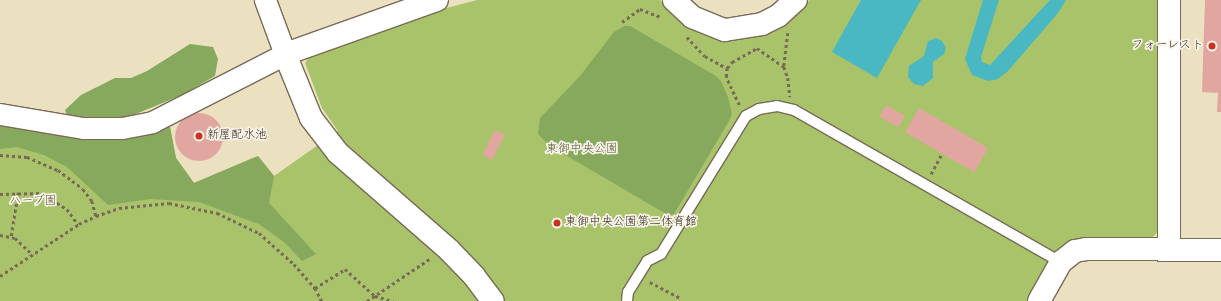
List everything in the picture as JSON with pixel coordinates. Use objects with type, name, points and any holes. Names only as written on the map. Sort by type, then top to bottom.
[{"type":"street","points":[[265,0],[311,118],[332,154],[446,248],[474,276],[493,301]]},
{"type":"street","points":[[0,114],[83,128],[122,128],[152,122],[285,54],[437,0]]},
{"type":"street","points":[[665,10],[692,17],[725,30],[762,24],[778,16],[796,0]]},
{"type":"street","points":[[1168,249],[1169,0]]},
{"type":"street","points":[[1039,301],[1061,262],[1075,251],[1090,245],[1221,250]]},
{"type":"lane","points":[[627,301],[628,292],[647,261],[661,254],[746,116],[759,109],[777,106],[794,110],[1061,262]]},
{"type":"path","points":[[622,22],[640,9],[665,10],[666,21]]},
{"type":"path","points":[[786,26],[788,44],[784,67],[790,94],[787,109]]},
{"type":"path","points":[[683,33],[705,56],[727,68]]},
{"type":"path","points":[[746,116],[731,90],[726,77],[727,68],[732,62],[757,48],[784,67]]},
{"type":"path","points":[[0,155],[27,157],[58,170],[83,189],[92,201],[96,216]]},
{"type":"path","points":[[931,174],[941,155]]},
{"type":"path","points":[[0,194],[33,192],[49,196],[67,209],[78,224]]},
{"type":"path","points":[[11,236],[18,193]]},
{"type":"path","points":[[0,276],[78,224],[96,216],[119,208],[162,204],[217,213],[236,220],[275,245],[315,288],[322,301]]},
{"type":"path","points":[[0,235],[11,236],[21,242],[33,255]]},
{"type":"path","points":[[367,301],[446,248]]},
{"type":"path","points":[[315,288],[345,269],[375,296],[393,301]]},
{"type":"path","points":[[650,282],[680,298]]},
{"type":"green space","name":"東御中央公園","points":[[477,0],[660,0],[684,22],[766,32],[803,9],[809,0],[1163,0],[1160,229],[1154,236],[1145,240],[1090,240],[1031,301],[0,301],[0,118],[169,122],[176,158],[194,183],[258,156],[274,176],[338,131],[322,108],[305,63],[312,52],[443,9]]},
{"type":"green space","points":[[624,26],[630,26],[716,76],[721,81],[728,97],[732,114],[729,121],[674,214],[668,215],[550,146],[538,134],[540,118],[580,76],[614,32]]},
{"type":"green space","points":[[190,44],[213,47],[218,59],[215,76],[182,95],[126,118],[103,120],[67,116],[65,110],[81,95],[115,78],[131,78],[147,71]]},
{"type":"green space","points":[[0,118],[169,122],[176,158],[194,183],[258,156],[274,176],[269,203],[316,254],[302,261],[284,242],[259,224],[199,202],[150,199],[108,205],[67,167],[44,155],[17,147],[0,149]]},
{"type":"water","points":[[861,0],[921,0],[877,78],[832,52]]},
{"type":"water","points":[[983,0],[999,0],[981,57],[982,62],[990,65],[1050,0],[1066,0],[1058,13],[1008,71],[998,79],[988,81],[972,75],[965,59]]},
{"type":"water","points":[[936,38],[942,41],[946,48],[944,54],[933,62],[933,78],[923,86],[914,84],[908,77],[909,66],[924,56],[928,41]]},
{"type":"building","name":"フォーレスト","points":[[1205,0],[1221,0],[1221,112],[1217,112],[1218,93],[1202,92]]},
{"type":"building","points":[[886,105],[905,116],[899,127],[880,116]]},
{"type":"building","points":[[919,108],[988,148],[974,172],[905,132]]},
{"type":"building","name":"新屋配水池","points":[[194,113],[204,113],[216,120],[223,132],[223,142],[216,154],[204,161],[194,161],[186,157],[179,150],[175,142],[175,132],[179,124],[186,117]]},
{"type":"building","points":[[495,130],[505,135],[492,160],[482,155]]},
{"type":"place","name":"フォーレスト","points":[[1212,46]]},
{"type":"place","name":"新屋配水池","points":[[199,136]]},
{"type":"place","name":"東御中央公園第二体育館","points":[[557,223]]},
{"type":"park label","name":"ハーブ園","points":[[33,202]]}]
